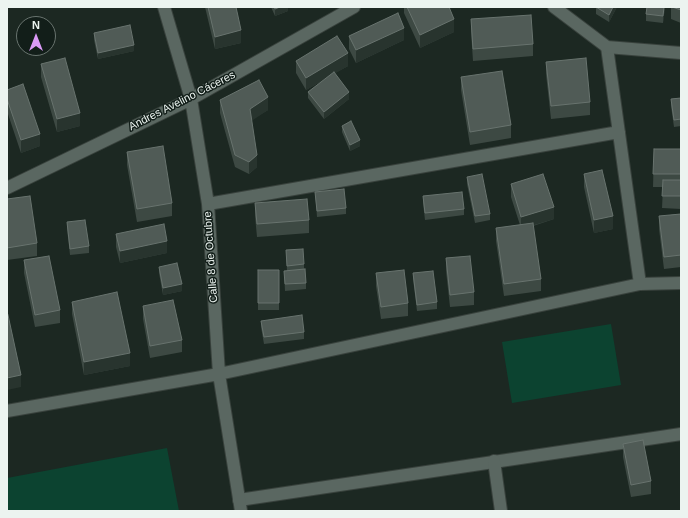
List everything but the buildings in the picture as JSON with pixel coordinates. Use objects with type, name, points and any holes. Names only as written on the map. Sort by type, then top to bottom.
[{"type":"street","name":"Calle 8 de Octubre","points":[[164,7],[191,99],[208,204],[219,374],[240,506]]},
{"type":"street","name":"Andres Avelino Cáceres","points":[[7,188],[191,99],[354,7]]},
{"type":"street","points":[[554,7],[607,47],[681,53]]},
{"type":"street","points":[[607,47],[640,284]]},
{"type":"street","points":[[208,204],[619,132]]},
{"type":"street","points":[[7,410],[219,374],[640,284],[681,283]]},
{"type":"street","points":[[240,506],[494,462],[681,434]]},
{"type":"street","points":[[494,462],[501,511]]},
{"type":"green space","points":[[611,324],[621,385],[512,403],[502,342]]},
{"type":"green space","points":[[167,448],[179,511],[7,511],[7,478]]}]
